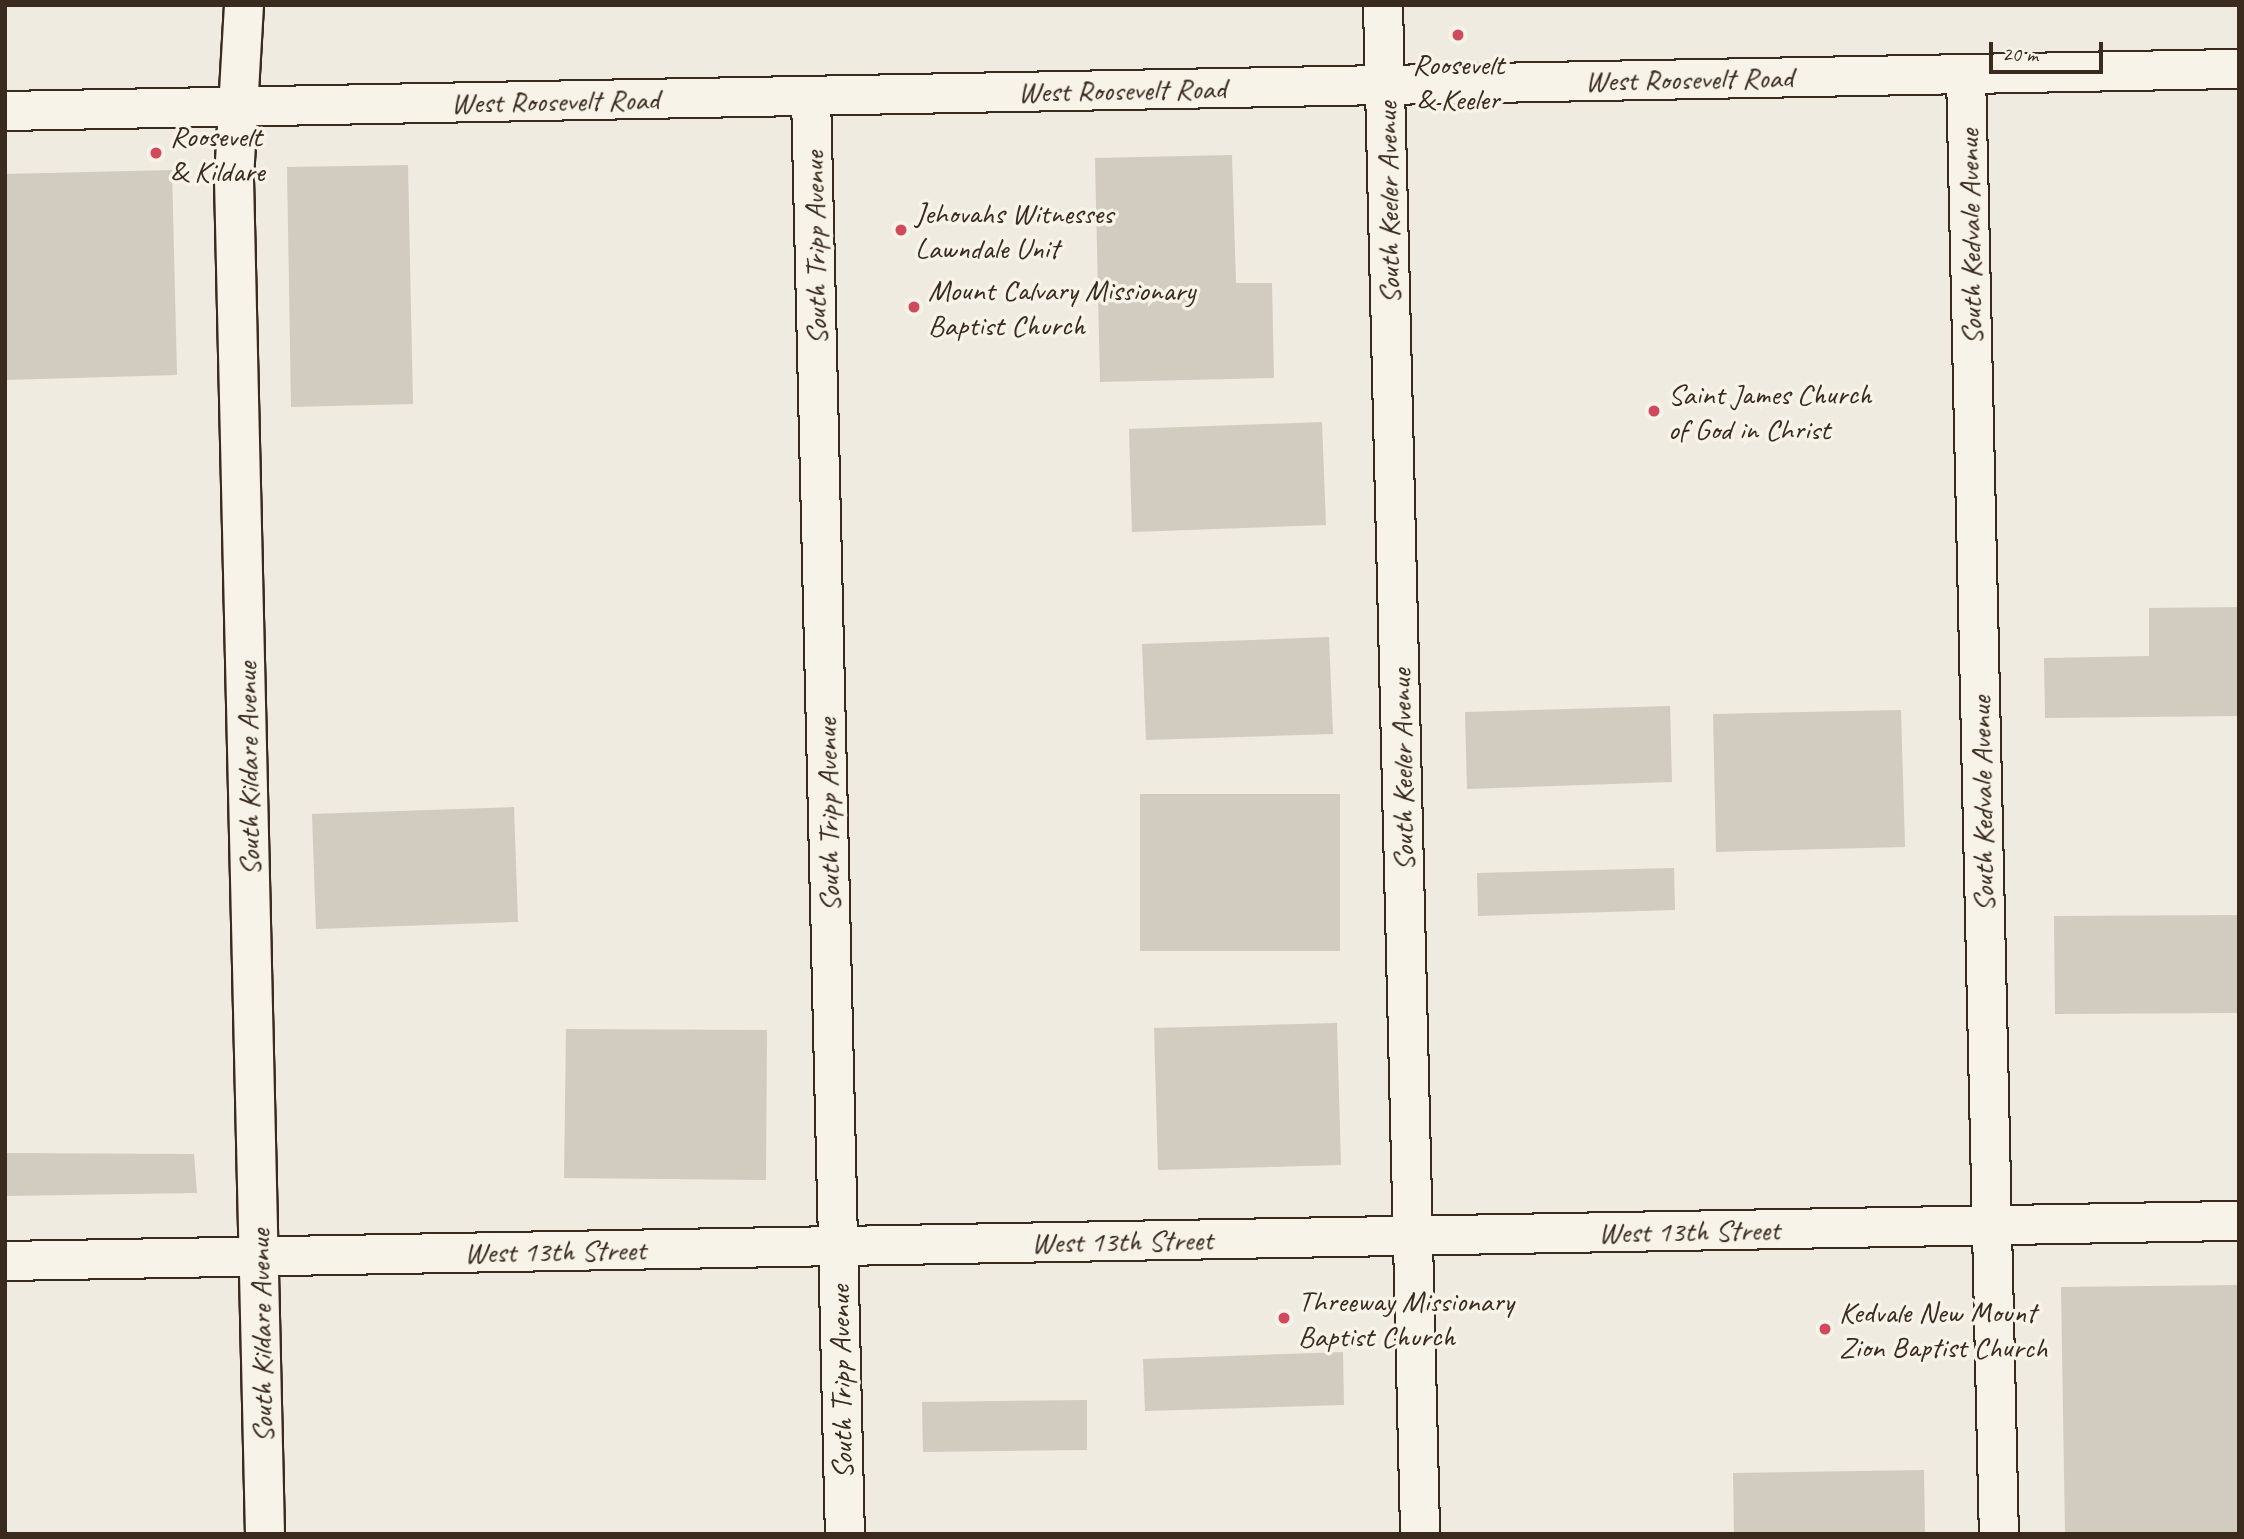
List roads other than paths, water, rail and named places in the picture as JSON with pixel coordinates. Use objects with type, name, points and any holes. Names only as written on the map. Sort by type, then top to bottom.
[{"type":"street","name":"South Kildare Avenue","points":[[244,5],[234,193],[265,1534]]},
{"type":"street","name":"South Keeler Avenue","points":[[1383,5],[1420,1534]]},
{"type":"street","name":"West Roosevelt Road","points":[[5,111],[2239,69]]},
{"type":"street","name":"South Kedvale Avenue","points":[[1966,74],[1999,1534]]},
{"type":"street","name":"South Tripp Avenue","points":[[811,96],[845,1534]]},
{"type":"street","name":"West 13th Street","points":[[5,1261],[2239,1221]]},
{"type":"place","name":"Roosevelt & Keeler","points":[[1458,35]]},
{"type":"place","name":"Roosevelt & Kildare","points":[[156,153]]},
{"type":"place","name":"Jehovahs Witnesses Lawndale Unit","points":[[901,230]]},
{"type":"place","name":"Mount Calvary Missionary Baptist Church","points":[[914,307]]},
{"type":"place","name":"Saint James Church of God in Christ","points":[[1654,411]]},
{"type":"place","name":"Threeway Missionary Baptist Church","points":[[1284,1318]]},
{"type":"place","name":"Kedvale New Mount Zion Baptist Church","points":[[1825,1329]]}]
